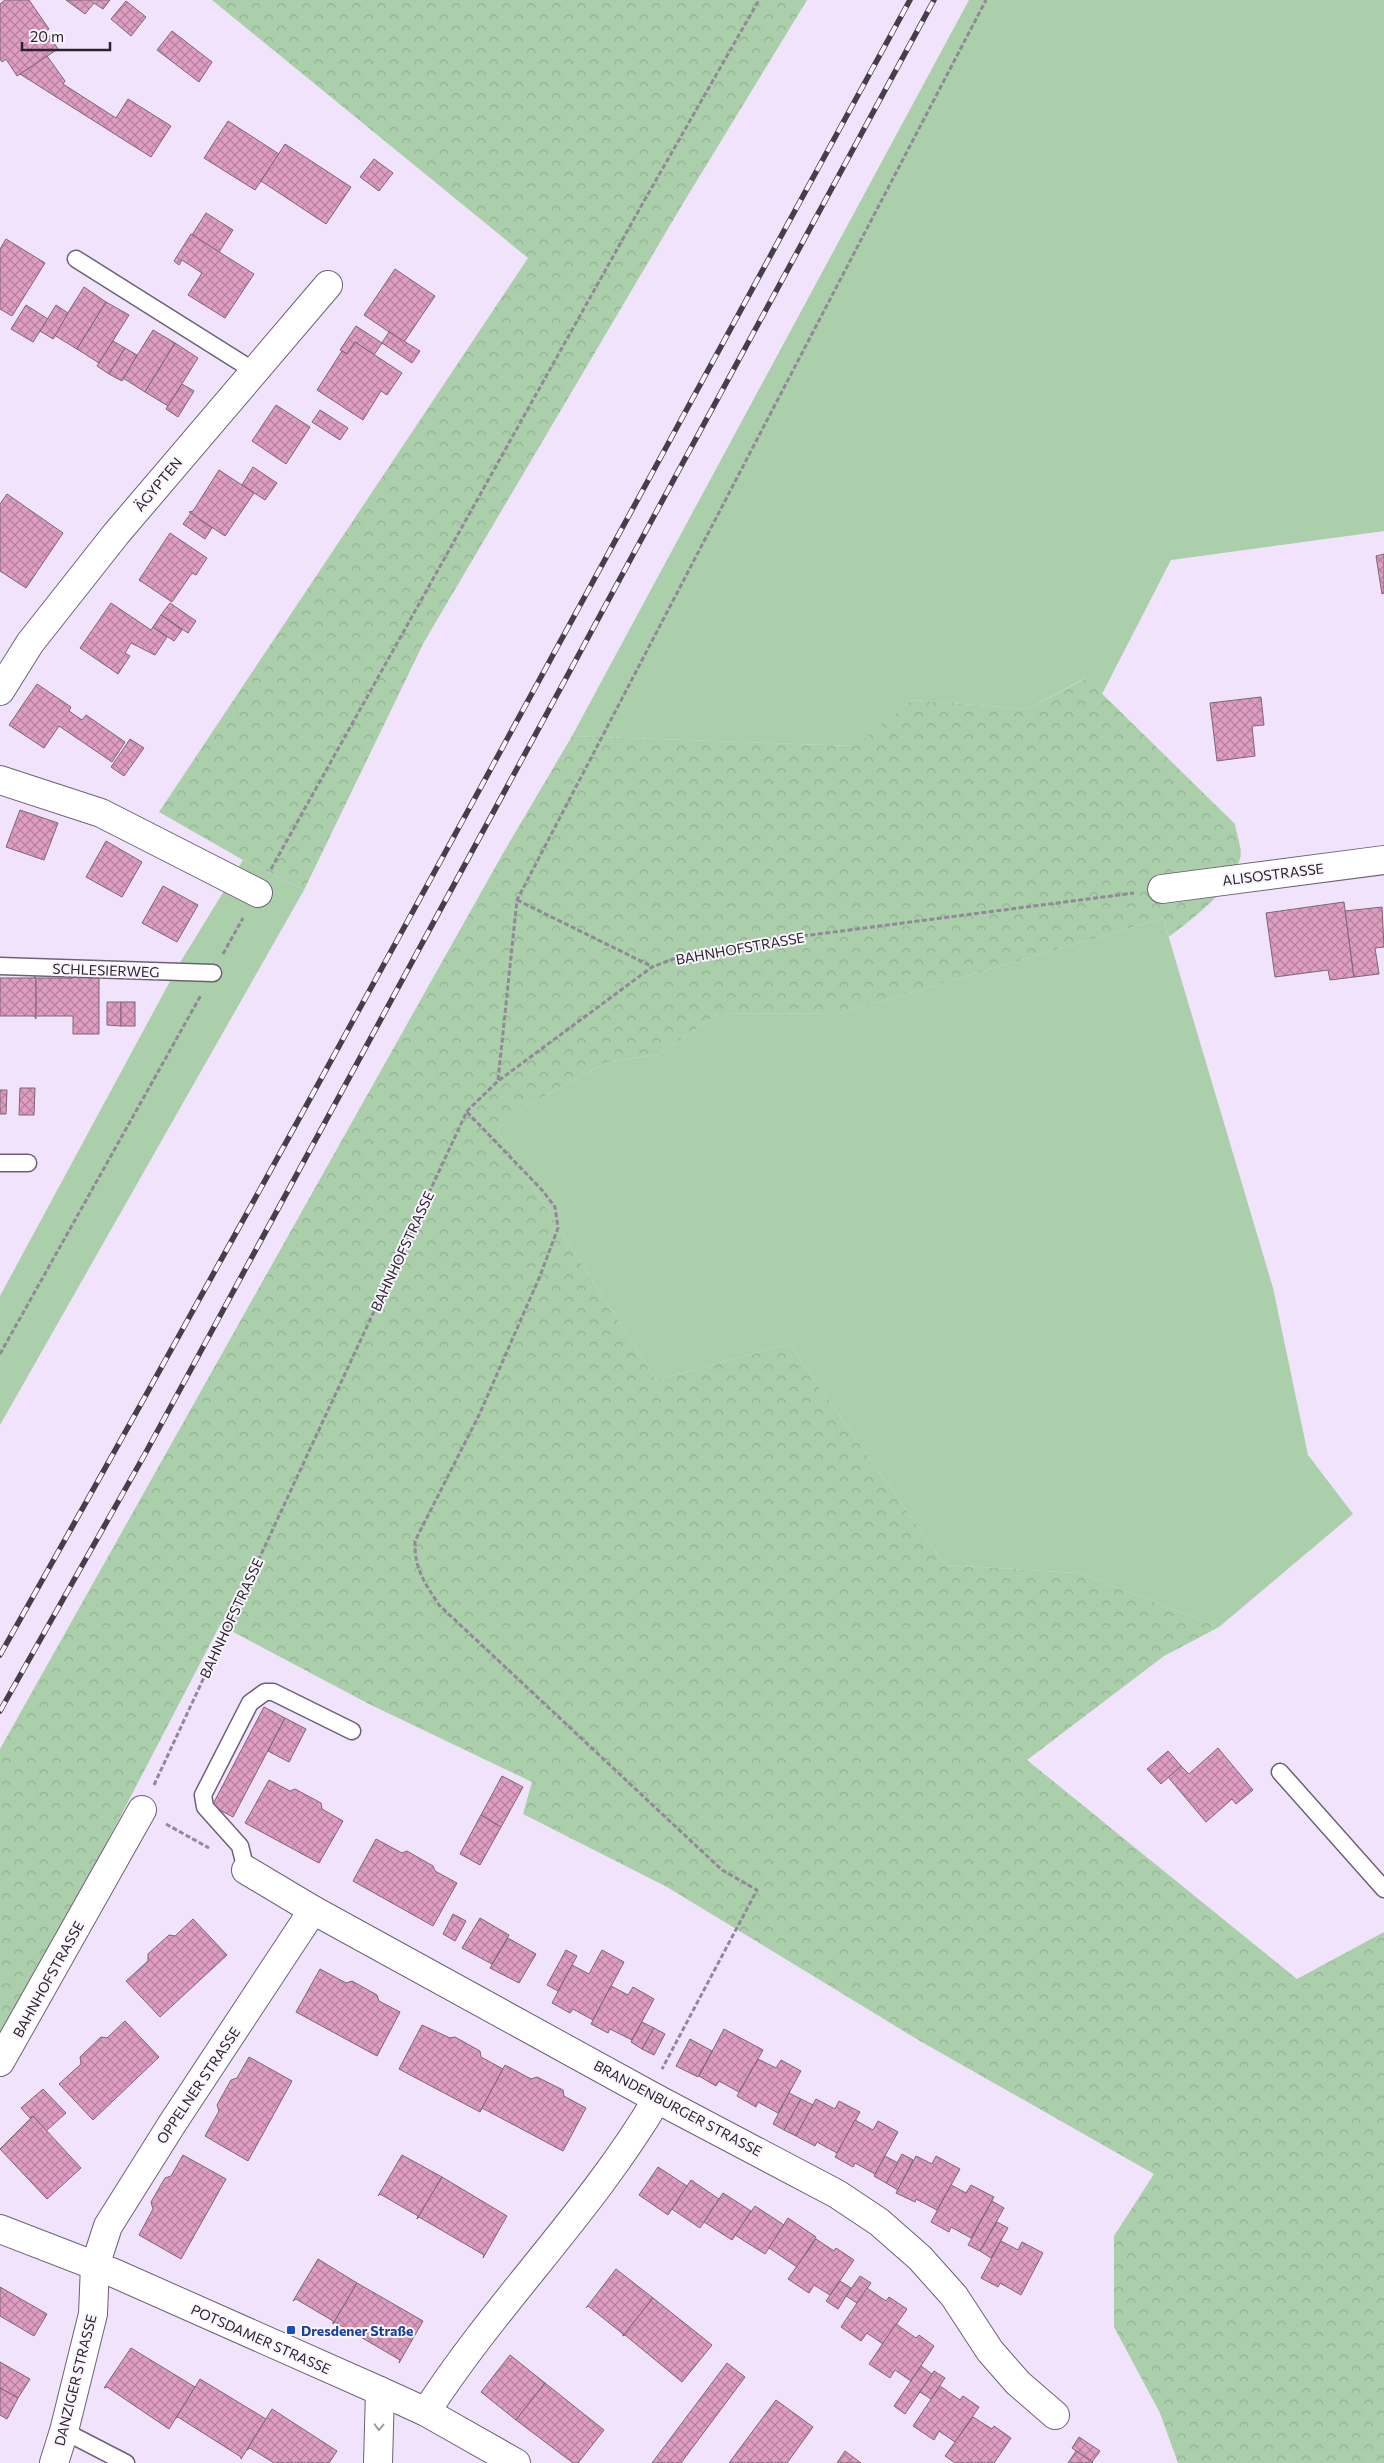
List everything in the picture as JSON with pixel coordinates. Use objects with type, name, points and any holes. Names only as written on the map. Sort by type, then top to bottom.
[{"type":"street","name":"ÄGYPTEN","points":[[0,691],[30,643],[116,534],[328,285]]},
{"type":"street","points":[[0,780],[101,813],[258,892]]},
{"type":"street","name":"ALISOSTRASSE","points":[[1162,889],[1384,860]]},
{"type":"street","name":"BAHNHOFSTRASSE","points":[[0,2062],[142,1810]]},
{"type":"street","name":"BRANDENBURGER STRASSE","points":[[246,1870],[313,1910],[657,2099],[838,2194],[879,2222],[920,2258],[954,2296],[990,2351],[1018,2384],[1055,2415]]},
{"type":"street","name":"OPPELNER STRASSE","points":[[94,2266],[108,2226],[172,2124],[313,1910]]},
{"type":"street","points":[[426,2412],[448,2378],[638,2132],[657,2099]]},
{"type":"street","name":"POTSDAMER STRASSE","points":[[0,2229],[94,2266],[380,2390],[426,2412],[516,2463]]},
{"type":"street","name":"DANZIGER STRASSE","points":[[54,2463],[64,2431],[93,2314],[94,2266]]},
{"type":"street","points":[[378,2463],[380,2390]]},
{"type":"lane","points":[[76,259],[254,371]]},
{"type":"lane","name":"SCHLESIERWEG","points":[[0,966],[213,973]]},
{"type":"lane","points":[[0,1163],[28,1163]]},
{"type":"lane","points":[[246,1870],[240,1846],[205,1807],[203,1795],[250,1703],[265,1692],[273,1692],[352,1731]]},
{"type":"lane","points":[[1280,1772],[1384,1889]]},
{"type":"lane","points":[[64,2431],[126,2463]]},
{"type":"path","points":[[0,1354],[644,201],[759,0]]},
{"type":"path","points":[[498,1081],[517,900],[986,0]]},
{"type":"path","name":"BAHNHOFSTRASSE","points":[[142,1810],[467,1112],[498,1081],[652,967],[684,955],[772,940],[1162,889]]},
{"type":"path","points":[[517,900],[652,967]]},
{"type":"path","points":[[467,1112],[555,1206],[558,1228],[540,1276],[480,1413],[415,1541],[414,1559],[422,1579],[439,1605],[722,1870],[757,1890],[660,2072],[657,2099]]},
{"type":"path","points":[[142,1810],[246,1870]]},
{"type":"green space","points":[[212,0],[807,0],[679,210],[424,642],[304,890],[243,860],[159,812],[528,258]]},
{"type":"green space","points":[[969,0],[1384,0],[1384,531],[1171,560],[1102,694],[1085,678],[1028,709],[912,700],[856,746],[572,736]]},
{"type":"green space","points":[[1086,678],[1235,824],[1241,855],[1228,883],[1210,903],[1169,937],[1163,918],[838,1014],[719,1013],[659,1054],[605,1063],[519,1110],[497,1131],[656,1380],[789,1344],[945,1565],[1079,1573],[1219,1627],[1164,1656],[1027,1760],[1297,1979],[1384,1932],[1384,2463],[1178,2463],[1160,2413],[1114,2327],[1114,2236],[1154,2174],[920,2041],[667,1887],[523,1814],[532,1782],[369,1704],[220,1625],[0,2048],[0,1749],[502,855],[572,736],[855,746],[912,700],[1028,709]]},
{"type":"green space","points":[[243,860],[304,890],[0,1425],[0,1296],[181,961]]},
{"type":"green space","points":[[1163,918],[1273,1288],[1308,1455],[1353,1514],[1219,1627],[1079,1573],[945,1565],[789,1344],[656,1380],[497,1131],[519,1110],[605,1063],[659,1054],[719,1013],[838,1014]]},
{"type":"building","points":[[5,0],[29,0],[49,29],[46,31],[58,49],[17,76],[6,59],[2,62],[0,59],[0,4]]},
{"type":"building","points":[[66,0],[110,0],[103,9],[94,3],[85,14]]},
{"type":"building","points":[[126,1],[146,17],[131,36],[111,19]]},
{"type":"building","points":[[172,31],[212,62],[199,82],[157,50]]},
{"type":"building","points":[[47,56],[65,81],[63,84],[116,118],[128,99],[171,126],[151,157],[20,74]]},
{"type":"building","points":[[228,121],[279,154],[255,190],[204,158]]},
{"type":"building","points":[[285,144],[351,187],[326,224],[261,181]]},
{"type":"building","points":[[374,159],[393,173],[379,191],[360,177]]},
{"type":"building","points":[[206,213],[233,230],[219,252],[192,235]]},
{"type":"building","points":[[191,234],[254,274],[225,318],[188,295],[202,273],[182,260],[179,265],[174,261]]},
{"type":"building","points":[[6,239],[45,263],[12,316],[0,309],[0,249]]},
{"type":"building","points":[[395,269],[435,296],[404,342],[364,315]]},
{"type":"building","points":[[84,287],[106,302],[77,349],[54,335]]},
{"type":"building","points":[[106,302],[129,315],[99,363],[77,349]]},
{"type":"building","points":[[26,305],[48,319],[33,342],[11,329]]},
{"type":"building","points":[[56,305],[68,313],[53,339],[40,331]]},
{"type":"building","points":[[356,326],[382,343],[374,355],[355,342],[347,354],[340,350]]},
{"type":"building","points":[[153,330],[175,343],[145,392],[123,378]]},
{"type":"building","points":[[389,332],[420,351],[412,363],[382,343]]},
{"type":"building","points":[[113,341],[125,348],[109,374],[97,366]]},
{"type":"building","points":[[355,342],[402,373],[387,395],[381,391],[363,420],[317,390],[342,351],[347,354]]},
{"type":"building","points":[[175,343],[198,358],[168,406],[145,392]]},
{"type":"building","points":[[125,348],[137,355],[122,381],[109,374]]},
{"type":"building","points":[[182,384],[194,391],[178,417],[166,409]]},
{"type":"building","points":[[276,405],[310,427],[286,464],[252,441]]},
{"type":"building","points":[[320,410],[348,428],[340,440],[312,422]]},
{"type":"building","points":[[253,467],[277,483],[265,500],[242,485]]},
{"type":"building","points":[[219,470],[254,493],[225,536],[189,512],[193,511]]},
{"type":"building","points":[[7,494],[63,533],[26,588],[0,571],[0,504]]},
{"type":"building","points":[[191,513],[212,528],[205,539],[183,524]]},
{"type":"building","points":[[170,533],[207,558],[196,575],[192,573],[172,602],[139,580]]},
{"type":"building","points":[[1384,554],[1384,593],[1382,594],[1376,556]]},
{"type":"building","points":[[111,603],[151,630],[153,627],[167,637],[155,655],[131,643],[125,653],[130,656],[118,674],[80,648]]},
{"type":"building","points":[[170,603],[196,621],[188,633],[161,615]]},
{"type":"building","points":[[161,615],[182,630],[174,641],[153,627]]},
{"type":"building","points":[[37,684],[71,707],[69,711],[82,720],[86,715],[125,742],[112,762],[59,726],[44,748],[9,725]]},
{"type":"building","points":[[1261,697],[1264,725],[1252,726],[1255,756],[1217,761],[1210,703]]},
{"type":"building","points":[[130,739],[144,748],[124,776],[111,767]]},
{"type":"building","points":[[20,810],[58,823],[44,860],[6,847]]},
{"type":"building","points":[[106,841],[142,862],[122,897],[86,877]]},
{"type":"building","points":[[163,886],[198,905],[177,942],[142,923]]},
{"type":"building","points":[[1344,902],[1354,977],[1330,980],[1328,970],[1275,977],[1266,913]]},
{"type":"building","points":[[1382,907],[1384,947],[1375,948],[1379,974],[1354,977],[1345,911]]},
{"type":"building","points":[[34,976],[36,978],[36,1019],[34,1016],[0,1016],[0,978],[35,978]]},
{"type":"building","points":[[73,976],[99,976],[99,1034],[73,1034],[73,1016],[36,1016],[36,978],[73,978]]},
{"type":"building","points":[[107,1002],[121,1002],[121,1026],[107,1025]]},
{"type":"building","points":[[121,1002],[135,1002],[135,1026],[121,1026]]},
{"type":"building","points":[[20,1088],[35,1088],[34,1115],[19,1115]]},
{"type":"building","points":[[0,1090],[7,1090],[6,1114],[0,1114]]},
{"type":"building","points":[[264,1707],[285,1718],[233,1817],[212,1806]]},
{"type":"building","points":[[285,1718],[306,1729],[289,1762],[268,1751]]},
{"type":"building","points":[[1218,1748],[1253,1790],[1236,1804],[1232,1799],[1206,1822],[1168,1777],[1181,1766],[1189,1774]]},
{"type":"building","points":[[1168,1751],[1181,1766],[1161,1784],[1147,1769]]},
{"type":"building","points":[[502,1776],[523,1787],[501,1827],[481,1815]]},
{"type":"building","points":[[269,1780],[290,1791],[295,1789],[321,1803],[322,1809],[343,1821],[319,1863],[245,1823]]},
{"type":"building","points":[[481,1815],[501,1827],[480,1865],[460,1854]]},
{"type":"building","points":[[376,1839],[402,1853],[407,1851],[433,1866],[435,1871],[457,1883],[433,1926],[353,1881]]},
{"type":"building","points":[[453,1914],[466,1921],[455,1941],[443,1934]]},
{"type":"building","points":[[480,1918],[509,1935],[492,1964],[462,1948]]},
{"type":"building","points":[[193,1919],[227,1955],[160,2017],[126,1981],[148,1961],[148,1954],[169,1935],[175,1936]]},
{"type":"building","points":[[508,1938],[536,1954],[519,1983],[490,1968]]},
{"type":"building","points":[[566,1950],[577,1956],[558,1991],[547,1985]]},
{"type":"building","points":[[602,1950],[624,1962],[593,2020],[573,2009],[570,2013],[552,2003],[572,1965],[589,1974]]},
{"type":"building","points":[[320,1969],[346,1983],[352,1981],[377,1995],[379,2001],[400,2012],[377,2056],[296,2012]]},
{"type":"building","points":[[611,1986],[628,1995],[633,1987],[654,1999],[632,2040],[610,2029],[608,2033],[591,2024]]},
{"type":"building","points":[[125,2021],[159,2057],[93,2120],[59,2084],[81,2064],[80,2057],[101,2037],[107,2038]]},
{"type":"building","points":[[642,2022],[654,2028],[642,2049],[631,2042]]},
{"type":"building","points":[[422,2025],[450,2038],[455,2037],[480,2051],[481,2057],[503,2069],[480,2112],[399,2069]]},
{"type":"building","points":[[654,2028],[665,2034],[654,2055],[642,2049]]},
{"type":"building","points":[[724,2029],[763,2050],[739,2092],[719,2081],[716,2086],[699,2076]]},
{"type":"building","points":[[690,2039],[712,2051],[698,2077],[676,2066]]},
{"type":"building","points":[[249,2057],[292,2081],[248,2161],[205,2136],[219,2111],[217,2105],[231,2080],[237,2078]]},
{"type":"building","points":[[758,2059],[776,2068],[781,2060],[801,2071],[778,2113],[758,2102],[756,2107],[737,2096]]},
{"type":"building","points":[[505,2065],[531,2079],[537,2077],[563,2090],[564,2096],[586,2108],[563,2151],[482,2108]]},
{"type":"building","points":[[43,2089],[66,2113],[46,2131],[33,2116],[30,2118],[21,2108]]},
{"type":"building","points":[[789,2093],[801,2099],[784,2130],[773,2124]]},
{"type":"building","points":[[801,2099],[813,2105],[796,2136],[784,2130]]},
{"type":"building","points":[[816,2099],[835,2109],[839,2101],[860,2112],[837,2153],[817,2142],[815,2146],[796,2136]]},
{"type":"building","points":[[33,2116],[81,2168],[47,2199],[0,2149]]},
{"type":"building","points":[[855,2120],[873,2130],[878,2121],[898,2132],[875,2174],[855,2163],[853,2167],[835,2157]]},
{"type":"building","points":[[902,2154],[913,2160],[898,2190],[886,2183]]},
{"type":"building","points":[[183,2155],[226,2179],[181,2259],[139,2235],[153,2209],[151,2202],[165,2178],[171,2176]]},
{"type":"building","points":[[402,2155],[442,2177],[417,2219],[418,2216],[380,2194],[378,2196]]},
{"type":"building","points":[[885,2156],[898,2163],[886,2183],[874,2176]]},
{"type":"building","points":[[916,2156],[932,2164],[936,2156],[960,2169],[937,2210],[916,2199],[915,2202],[896,2193]]},
{"type":"building","points":[[658,2167],[687,2186],[668,2215],[639,2195]]},
{"type":"building","points":[[442,2177],[507,2216],[483,2258],[484,2255],[419,2217],[417,2219]]},
{"type":"building","points":[[691,2180],[719,2199],[700,2228],[672,2209]]},
{"type":"building","points":[[951,2185],[966,2193],[971,2185],[994,2197],[971,2238],[951,2227],[949,2232],[931,2222]]},
{"type":"building","points":[[723,2193],[751,2211],[732,2240],[704,2222]]},
{"type":"building","points":[[992,2201],[1004,2208],[980,2251],[968,2245]]},
{"type":"building","points":[[755,2206],[784,2225],[765,2254],[735,2235]]},
{"type":"building","points":[[788,2218],[816,2237],[797,2267],[769,2248]]},
{"type":"building","points":[[997,2222],[1008,2228],[991,2258],[980,2251]]},
{"type":"building","points":[[816,2239],[834,2251],[836,2248],[854,2260],[830,2295],[814,2285],[809,2293],[788,2279]]},
{"type":"building","points":[[1001,2241],[1018,2250],[1022,2242],[1043,2253],[1021,2295],[1000,2283],[998,2287],[981,2278]]},
{"type":"building","points":[[318,2259],[357,2283],[333,2324],[333,2321],[296,2299],[293,2301]]},
{"type":"building","points":[[616,2269],[653,2298],[623,2336],[623,2334],[588,2306],[586,2308]]},
{"type":"building","points":[[860,2276],[871,2283],[857,2303],[846,2296]]},
{"type":"building","points":[[840,2281],[851,2288],[838,2309],[826,2301]]},
{"type":"building","points":[[357,2283],[423,2321],[399,2363],[400,2360],[335,2322],[333,2324]]},
{"type":"building","points":[[0,2287],[47,2314],[34,2336],[0,2316]]},
{"type":"building","points":[[867,2288],[886,2301],[889,2297],[907,2309],[883,2344],[867,2333],[861,2341],[841,2327]]},
{"type":"building","points":[[653,2298],[712,2345],[682,2382],[625,2335],[623,2336]]},
{"type":"building","points":[[896,2324],[916,2338],[919,2335],[934,2346],[911,2381],[895,2370],[890,2378],[869,2364]]},
{"type":"building","points":[[131,2348],[195,2387],[169,2429],[107,2387],[104,2388]]},
{"type":"building","points":[[510,2355],[545,2383],[516,2420],[481,2392]]},
{"type":"building","points":[[0,2362],[30,2379],[18,2398],[0,2388]]},
{"type":"building","points":[[727,2363],[745,2377],[681,2463],[652,2463]]},
{"type":"building","points":[[921,2366],[932,2374],[905,2414],[894,2406]]},
{"type":"building","points":[[934,2371],[945,2378],[931,2399],[920,2392]]},
{"type":"building","points":[[200,2379],[266,2419],[241,2459],[241,2457],[178,2417],[176,2418]]},
{"type":"building","points":[[545,2383],[604,2430],[578,2463],[573,2463],[516,2420]]},
{"type":"building","points":[[940,2386],[960,2400],[963,2396],[979,2407],[955,2442],[939,2431],[934,2440],[913,2426]]},
{"type":"building","points":[[0,2388],[18,2398],[7,2419],[0,2415]]},
{"type":"building","points":[[776,2400],[813,2427],[787,2463],[729,2463]]},
{"type":"building","points":[[272,2409],[337,2451],[329,2463],[274,2463],[250,2448],[247,2450]]},
{"type":"building","points":[[973,2417],[992,2429],[994,2426],[1011,2438],[994,2463],[955,2463],[945,2456]]},
{"type":"building","points":[[1079,2437],[1100,2451],[1092,2462],[1072,2448]]},
{"type":"building","points":[[845,2451],[861,2463],[837,2463]]},
{"type":"building","points":[[1076,2451],[1092,2462],[1093,2463],[1068,2463]]},
{"type":"railway","points":[[0,1655],[345,1036],[910,0]]},
{"type":"railway","points":[[0,1711],[145,1454],[934,0]]},
{"type":"place","name":"Dresdener Straße","points":[[291,2330]]}]
